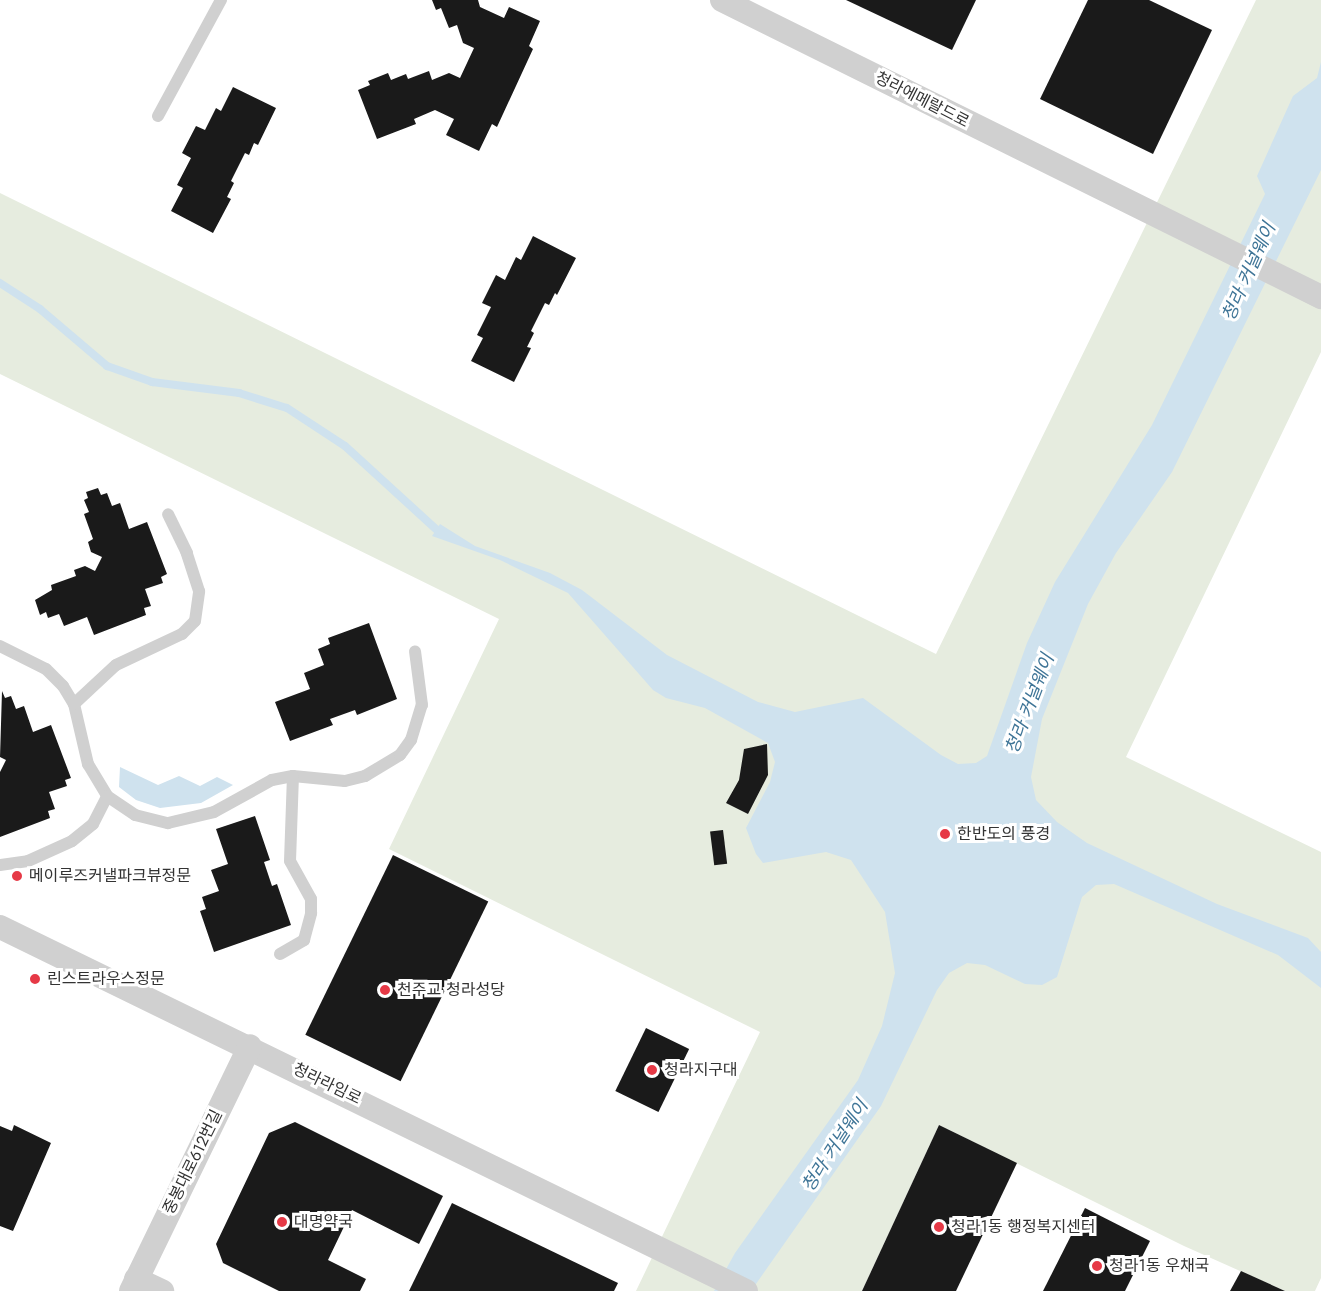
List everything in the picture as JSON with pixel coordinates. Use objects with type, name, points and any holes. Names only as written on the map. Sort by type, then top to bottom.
[{"type":"street","name":"청라에메랄드로","points":[[722,0],[751,6],[1121,200],[1321,297]]},
{"type":"street","name":"청라라임로","points":[[0,927],[250,1046],[746,1291]]},
{"type":"street","name":"중봉대로612번길","points":[[162,1291],[133,1285],[250,1046]]},
{"type":"lane","points":[[158,116],[221,0]]},
{"type":"lane","points":[[74,704],[122,661],[182,634],[195,621],[199,591],[187,553],[168,514]]},
{"type":"lane","points":[[0,646],[46,669],[74,704],[88,764],[108,796],[135,814],[155,821],[181,822],[214,812],[272,780],[293,776],[345,782],[365,776],[400,755],[411,740],[422,705],[415,651]]},
{"type":"lane","points":[[280,954],[304,940],[311,913],[310,899],[290,861],[293,776]]},
{"type":"lane","points":[[0,865],[27,861],[72,841],[93,824],[108,796]]},
{"type":"shaded area","points":[[1256,0],[1321,0],[1321,352],[1126,757],[1321,852],[1321,1278],[1315,1291],[1285,1291],[1184,1246],[939,1125],[862,1291],[636,1291],[760,1032],[389,849],[499,619],[0,374],[0,193],[936,654]]},
{"type":"water","name":"청라 커널웨이","points":[[1321,62],[1321,170],[1172,472],[1116,553],[1088,604],[1042,719],[1031,777],[1036,800],[1057,822],[1087,843],[1217,904],[1308,938],[1321,952],[1321,988],[1278,955],[1114,884],[1096,885],[1082,897],[1057,977],[1042,985],[1025,984],[985,965],[967,963],[949,973],[937,990],[881,1106],[751,1291],[714,1291],[735,1253],[858,1080],[882,1026],[895,973],[885,912],[851,860],[826,852],[763,863],[756,854],[746,828],[770,782],[775,762],[768,743],[705,708],[666,698],[653,690],[568,593],[500,560],[432,536],[440,524],[475,546],[550,573],[582,590],[667,655],[758,702],[795,712],[863,698],[941,755],[958,764],[976,763],[987,756],[1027,643],[1055,582],[1152,425],[1265,194],[1257,176],[1293,96],[1317,78]]},
{"type":"water","points":[[120,767],[158,785],[179,776],[200,786],[217,777],[233,785],[201,803],[160,808],[136,800],[119,787]]},
{"type":"building","points":[[432,0],[478,0],[480,7],[504,18],[509,7],[540,21],[529,46],[533,49],[497,127],[492,124],[479,151],[446,135],[454,119],[435,110],[414,119],[416,124],[377,139],[358,90],[370,85],[368,81],[388,73],[391,80],[406,74],[408,79],[429,71],[432,80],[449,73],[460,78],[474,48],[463,43],[457,25],[449,28],[441,8],[436,10]]},
{"type":"building","points":[[846,0],[976,0],[952,50]]},
{"type":"building","points":[[1088,0],[1149,0],[1212,30],[1153,154],[1040,99]]},
{"type":"building","points":[[233,87],[276,108],[258,145],[254,143],[249,155],[245,153],[231,181],[234,183],[227,197],[231,199],[213,233],[171,211],[183,188],[177,185],[191,158],[182,153],[196,126],[205,130],[216,108],[221,111]]},
{"type":"building","points":[[533,236],[576,258],[557,295],[555,293],[549,305],[545,303],[531,331],[534,333],[527,347],[531,348],[514,382],[471,361],[483,338],[477,335],[491,307],[482,303],[496,275],[505,280],[516,257],[521,260]]},
{"type":"building","points":[[98,488],[101,495],[107,493],[112,506],[120,503],[129,529],[147,522],[167,574],[161,577],[163,583],[145,589],[151,606],[144,608],[146,615],[94,635],[87,617],[64,626],[59,614],[48,618],[46,612],[40,615],[35,600],[52,590],[51,585],[76,576],[74,570],[85,566],[95,571],[102,557],[91,552],[88,542],[93,539],[84,514],[89,512],[84,500],[88,498],[86,492]]},
{"type":"building","points":[[369,623],[397,699],[357,715],[355,710],[330,719],[333,725],[290,741],[275,702],[310,689],[304,673],[324,665],[318,649],[330,644],[328,638]]},
{"type":"building","points":[[2,691],[5,698],[11,696],[16,709],[24,706],[33,732],[51,725],[71,778],[65,780],[67,786],[49,792],[55,809],[48,811],[50,818],[0,837],[0,772],[6,760],[0,757]]},
{"type":"building","points":[[767,744],[768,775],[748,814],[726,803],[739,780],[744,749]]},
{"type":"building","points":[[255,816],[270,860],[264,862],[272,886],[277,884],[291,925],[214,952],[200,911],[206,909],[202,897],[219,891],[211,870],[228,864],[216,829]]},
{"type":"building","points":[[723,830],[727,864],[714,865],[710,832]]},
{"type":"building","name":"천주교 청라성당","points":[[393,855],[488,901],[401,1081],[305,1035]]},
{"type":"building","name":"청라지구대","points":[[646,1028],[689,1049],[658,1112],[615,1091]]},
{"type":"building","points":[[295,1122],[443,1196],[419,1244],[352,1210],[328,1260],[366,1279],[360,1291],[279,1291],[223,1263],[216,1244],[269,1133]]},
{"type":"building","points":[[14,1125],[51,1143],[13,1231],[0,1226],[0,1126],[12,1131]]},
{"type":"building","name":"청라1동 행정복지센터","points":[[939,1125],[1017,1163],[956,1291],[862,1291]]},
{"type":"building","points":[[452,1203],[618,1283],[614,1291],[409,1291]]},
{"type":"building","name":"청라1동 우채국","points":[[1085,1208],[1150,1241],[1125,1291],[1043,1291]]},
{"type":"building","points":[[1241,1271],[1285,1291],[1230,1291]]},
{"type":"waterway","points":[[0,283],[40,309],[107,366],[152,382],[239,393],[287,408],[345,446],[436,529]]},
{"type":"place","name":"한반도의 풍경","points":[[945,834]]},
{"type":"place","name":"메이루즈커낼파크뷰정문","points":[[17,876]]},
{"type":"place","name":"린스트라우스정문","points":[[35,979]]},
{"type":"place","name":"천주교 청라성당","points":[[385,990]]},
{"type":"place","name":"청라지구대","points":[[652,1070]]},
{"type":"place","name":"대명약국","points":[[282,1222]]},
{"type":"place","name":"청라1동 행정복지센터","points":[[939,1227]]},
{"type":"place","name":"청라1동 우채국","points":[[1097,1266]]}]
